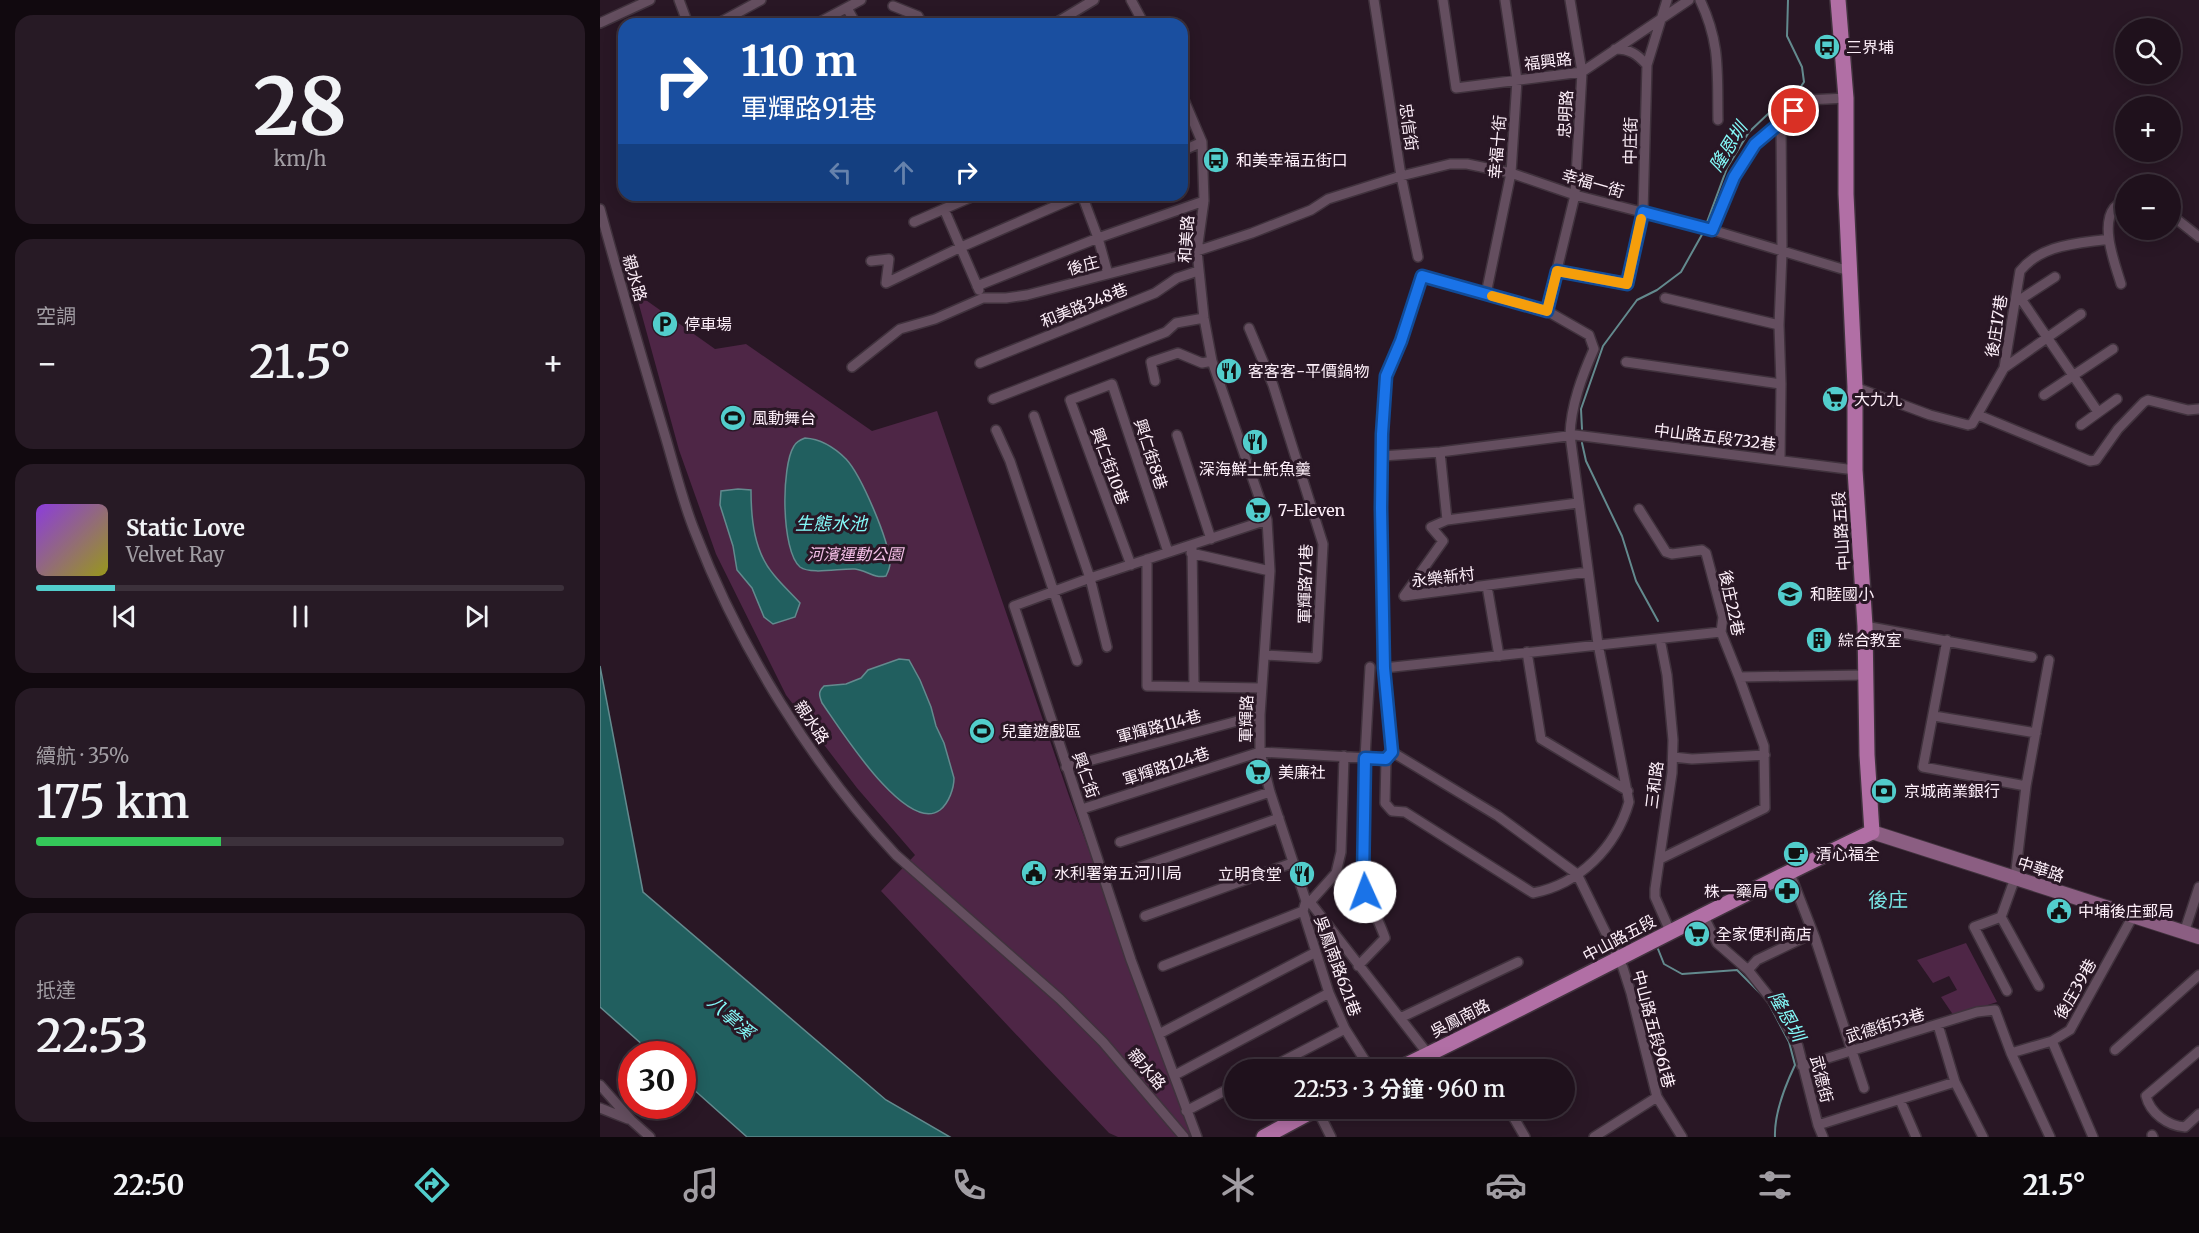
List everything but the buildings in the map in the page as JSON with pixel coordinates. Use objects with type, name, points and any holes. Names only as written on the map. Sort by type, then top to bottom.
[{"type":"main road","name":"中山路五段","points":[[1539,999],[1789,871],[1872,832],[1867,755],[1865,626],[1855,470],[1855,387],[1849,271],[1846,98],[1838,0]]},
{"type":"main road","name":"中華路","points":[[1872,832],[2199,938]]},
{"type":"main road","name":"吳鳳南路","points":[[1418,1059],[1539,999]]},
{"type":"main road","points":[[1264,1137],[1298,1119]]},
{"type":"street","points":[[600,23],[650,0]]},
{"type":"street","points":[[679,0],[686,18]]},
{"type":"street","points":[[728,18],[761,0]]},
{"type":"street","points":[[828,18],[861,0]]},
{"type":"street","points":[[1064,18],[1094,0]]},
{"type":"street","points":[[1131,0],[1141,18]]},
{"type":"street","name":"忠信街","points":[[1374,0],[1401,176],[1418,257]]},
{"type":"street","name":"福興路","points":[[1443,0],[1456,88],[1582,72],[1689,0]]},
{"type":"street","name":"幸福十街","points":[[1486,294],[1511,173],[1516,80],[1505,0]]},
{"type":"street","name":"忠明路","points":[[1570,0],[1582,72],[1575,195]]},
{"type":"street","name":"中庄街","points":[[1557,271],[1627,284],[1643,212],[1647,66],[1667,0]]},
{"type":"street","points":[[1700,0],[1713,30],[1717,50],[1718,120]]},
{"type":"street","points":[[893,6],[919,18]]},
{"type":"street","points":[[847,8],[853,18]]},
{"type":"street","points":[[1615,49],[1628,49],[1641,58],[1647,66]]},
{"type":"street","points":[[1712,230],[1734,177],[1755,144],[1808,100],[1846,98]]},
{"type":"street","name":"和美路","points":[[1188,112],[1202,142],[1204,201],[1197,251],[1204,318]]},
{"type":"street","points":[[1780,460],[1781,123]]},
{"type":"street","points":[[1188,148],[1202,142]]},
{"type":"street","name":"幸福一街","points":[[1328,199],[1401,176],[1450,165],[1467,164],[1511,173],[1575,195],[1712,230],[1782,253],[1849,271]]},
{"type":"street","points":[[1547,311],[1575,195]]},
{"type":"street","name":"後庄","points":[[852,367],[900,329],[935,319],[983,298],[1027,295],[1197,251],[1311,210],[1328,199]]},
{"type":"street","points":[[914,222],[962,201]]},
{"type":"street","points":[[871,261],[889,259],[886,283],[959,248],[1068,201]]},
{"type":"street","points":[[1084,201],[1098,238],[1107,274]]},
{"type":"street","name":"後庄","points":[[977,286],[1098,238],[1204,201]]},
{"type":"street","points":[[2115,207],[2109,218],[2109,238],[2121,284]]},
{"type":"street","name":"親水路","points":[[600,209],[650,387],[694,531],[721,593],[764,678],[831,777],[889,848],[1060,999],[1103,1042],[1185,1137]]},
{"type":"street","points":[[944,209],[959,248],[983,298]]},
{"type":"street","points":[[2181,223],[2199,237]]},
{"type":"street","name":"後庄17巷","points":[[1978,415],[2004,368],[2018,297],[2020,271],[2045,250],[2109,238]]},
{"type":"street","name":"和美路348巷","points":[[980,363],[1155,293],[1178,278],[1198,271]]},
{"type":"street","points":[[1422,276],[1486,294],[1547,311],[1589,335],[1594,349],[1582,375],[1571,420],[1570,435],[1598,644],[1629,791],[1629,802],[1624,821],[1592,865],[1548,890],[1533,893],[1405,812],[1392,811],[1384,803],[1389,756],[1384,668],[1382,456],[1386,376],[1401,341],[1422,276]]},
{"type":"street","points":[[2055,277],[2018,297],[2098,411]]},
{"type":"street","points":[[1665,297],[1779,325]]},
{"type":"street","points":[[2004,368],[2081,314]]},
{"type":"street","points":[[993,399],[1166,332],[1176,322],[1204,318]]},
{"type":"street","name":"軍輝路","points":[[1204,318],[1212,361],[1267,520],[1270,571],[1261,688],[1260,752],[1292,863],[1308,902],[1428,1054],[1435,1059]]},
{"type":"street","name":"軍輝路71巷","points":[[1249,328],[1273,385],[1323,544],[1317,658],[1265,655]]},
{"type":"street","points":[[2044,395],[2113,349]]},
{"type":"street","points":[[1155,381],[1151,362],[1178,353],[1202,363],[1212,361]]},
{"type":"street","points":[[1626,362],[1781,384]]},
{"type":"street","name":"興仁街8巷","points":[[1093,392],[1112,384],[1168,552]]},
{"type":"street","points":[[1855,387],[1930,415],[1968,425],[1972,424],[1978,415],[2090,461],[2096,460],[2118,429],[2148,400],[2188,410],[2199,409]]},
{"type":"street","name":"興仁街10巷","points":[[1093,392],[1070,400],[1131,565]]},
{"type":"street","points":[[2081,425],[2117,399]]},
{"type":"street","points":[[1034,416],[1090,578],[1107,647]]},
{"type":"street","points":[[996,430],[1010,461],[1077,662]]},
{"type":"street","points":[[1177,435],[1212,539]]},
{"type":"street","points":[[1382,456],[1440,452],[1570,435]]},
{"type":"street","name":"中山路五段732巷","points":[[1570,435],[1855,470]]},
{"type":"street","points":[[1440,452],[1447,520],[1578,503]]},
{"type":"street","name":"後庄22巷","points":[[1639,509],[1666,552],[1671,554],[1702,550],[1706,553],[1723,617],[1721,632],[1765,754],[1765,808],[1660,859]]},
{"type":"street","name":"興仁街","points":[[1197,1137],[1131,960],[1014,606],[1168,552],[1192,549],[1212,539],[1267,520]]},
{"type":"street","name":"永樂新村","points":[[1447,520],[1431,527],[1443,541],[1404,596],[1588,572]]},
{"type":"street","points":[[1194,687],[1192,549],[1270,571]]},
{"type":"street","points":[[1147,560],[1147,686],[1261,688]]},
{"type":"street","points":[[1487,586],[1499,656]]},
{"type":"street","points":[[1865,626],[2032,657]]},
{"type":"street","points":[[1384,668],[1721,632]]},
{"type":"street","name":"三和路","points":[[1660,639],[1673,740],[1673,757],[1654,889],[1655,897],[1670,931]]},
{"type":"street","points":[[1947,640],[1923,767],[2026,786]]},
{"type":"street","points":[[1527,652],[1540,739],[1629,791]]},
{"type":"street","points":[[2039,986],[2001,917],[2015,878],[2026,786],[2049,660]]},
{"type":"street","points":[[1358,966],[1385,938],[1375,910],[1365,892],[1363,880],[1365,758],[1370,667]]},
{"type":"street","points":[[1739,677],[1865,675]]},
{"type":"street","name":"軍輝路114巷","points":[[1066,767],[1260,715]]},
{"type":"street","points":[[1934,716],[2036,734]]},
{"type":"street","points":[[1260,752],[1365,758],[1389,756],[1498,816],[1577,874],[1618,958]]},
{"type":"street","name":"軍輝路124巷","points":[[1082,809],[1260,752]]},
{"type":"street","points":[[1673,757],[1692,759],[1765,754]]},
{"type":"street","points":[[1308,902],[1336,873],[1341,852],[1344,756]]},
{"type":"street","points":[[1120,842],[1270,792]]},
{"type":"street","points":[[1129,871],[1279,818]]},
{"type":"street","points":[[1145,916],[1292,863]]},
{"type":"street","points":[[1789,871],[1815,938],[1864,1088]]},
{"type":"street","points":[[2184,933],[2199,887]]},
{"type":"street","name":"吳鳳南路621巷","points":[[1308,902],[1303,911],[1329,993],[1345,1029],[1364,1059]]},
{"type":"street","points":[[1163,966],[1303,911]]},
{"type":"street","name":"武德街","points":[[1704,915],[1717,943],[1748,970],[1775,1004],[1798,1046],[1823,1137]]},
{"type":"street","name":"後庄39巷","points":[[2093,1137],[2052,1041],[2070,1030],[2133,916]]},
{"type":"street","points":[[2001,917],[1974,927],[2007,991]]},
{"type":"street","points":[[1748,970],[1757,960],[1803,938]]},
{"type":"street","points":[[1159,1034],[1316,952]]},
{"type":"street","name":"中山路五段961巷","points":[[1618,958],[1631,993],[1657,1097],[1682,1137]]},
{"type":"street","points":[[1400,1018],[1518,962]]},
{"type":"street","points":[[2115,1050],[2199,975]]},
{"type":"street","points":[[1174,1075],[1329,993]]},
{"type":"street","name":"武德街53巷","points":[[1802,1066],[1977,1012],[1995,1010],[2011,1053]]},
{"type":"street","points":[[1938,1024],[1955,1082],[1983,1137]]},
{"type":"street","points":[[1287,1059],[1345,1029]]},
{"type":"street","points":[[2050,1137],[2011,1053],[2052,1041]]},
{"type":"street","points":[[2199,1051],[2145,1095],[2148,1104],[2164,1121],[2175,1126],[2185,1127],[2199,1114]]},
{"type":"street","points":[[1818,1125],[1955,1082]]},
{"type":"street","points":[[600,1085],[631,1120],[650,1137]]},
{"type":"street","points":[[1186,1111],[1224,1091]]},
{"type":"street","points":[[1594,1137],[1657,1097]]},
{"type":"street","points":[[1900,1100],[1916,1137]]},
{"type":"street","points":[[600,1108],[631,1120]]},
{"type":"street","points":[[1322,1119],[1331,1137]]},
{"type":"street","points":[[1515,1119],[1525,1137]]},
{"type":"green space","name":"河濱運動公園","points":[[643,298],[715,349],[746,344],[872,431],[937,411],[1069,796],[1195,1137],[1118,1137],[1109,1133],[881,891],[915,855],[857,788],[786,695],[716,554],[679,450],[638,301]]},
{"type":"green space","points":[[1966,943],[1997,1002],[1954,1016],[1941,997],[1957,990],[1949,976],[1933,983],[1917,960]]},
{"type":"water","name":"生態水池","points":[[805,438],[827,444],[846,459],[852,467],[873,508],[885,539],[890,563],[886,576],[855,569],[811,571],[800,567],[794,558],[786,527],[785,489],[790,456],[798,441]]},
{"type":"water","points":[[751,490],[753,524],[758,546],[767,566],[800,603],[795,617],[773,624],[764,617],[752,588],[737,570],[733,546],[720,505],[721,491]]},
{"type":"water","points":[[899,659],[909,660],[920,680],[944,743],[954,778],[950,795],[943,807],[926,814],[910,807],[892,793],[875,775],[822,703],[820,696],[824,686],[846,684],[861,678],[868,670]]},
{"type":"water","name":"八掌溪","points":[[600,666],[643,892],[886,1100],[950,1137],[747,1137],[696,1092],[696,1041],[638,1041],[600,1007]]},
{"type":"waterway","name":"隆恩圳","points":[[1707,222],[1727,168],[1749,132],[1770,112],[1795,95],[1804,82],[1802,67],[1787,36],[1788,0]]},
{"type":"waterway","name":"隆恩圳","points":[[1582,429],[1581,409],[1603,346],[1637,300],[1657,290],[1681,272],[1704,231]]},
{"type":"waterway","name":"隆恩圳","points":[[1582,443],[1586,461],[1622,536],[1636,581],[1658,621]]},
{"type":"waterway","name":"隆恩圳","points":[[1658,949],[1664,964],[1682,974],[1737,970],[1763,996]]},
{"type":"waterway","name":"隆恩圳","points":[[1767,1000],[1789,1042],[1795,1065],[1778,1109],[1775,1137]]},
{"type":"slow traffic","points":[[1492,296],[1547,311],[1557,271],[1627,284],[1641,219]]},
{"type":"place","name":"三界埔","points":[[1827,47]]},
{"type":"place","name":"和美幸福五街口","points":[[1216,160]]},
{"type":"place","name":"停車場","points":[[665,324]]},
{"type":"place","name":"客客客-平價鍋物","points":[[1229,371]]},
{"type":"place","name":"大九九","points":[[1835,399]]},
{"type":"place","name":"風動舞台","points":[[733,418]]},
{"type":"place","name":"深海鮮土魠魚羹","points":[[1255,442]]},
{"type":"place","name":"7-Eleven","points":[[1258,510]]},
{"type":"place","name":"和睦國小","points":[[1790,594]]},
{"type":"place","name":"綜合教室","points":[[1819,640]]},
{"type":"place","name":"兒童遊戲區","points":[[982,731]]},
{"type":"place","name":"美廉社","points":[[1258,772]]},
{"type":"place","name":"京城商業銀行","points":[[1884,791]]},
{"type":"place","name":"清心福全","points":[[1796,854]]},
{"type":"place","name":"水利署第五河川局","points":[[1034,873]]},
{"type":"place","name":"立明食堂","points":[[1302,874]]},
{"type":"place","name":"株一藥局","points":[[1787,891]]},
{"type":"place","name":"中埔後庄郵局","points":[[2059,911]]},
{"type":"place","name":"全家便利商店","points":[[1697,934]]},
{"type":"district","name":"後庄","points":[[1888,899]]},
{"type":"route","points":[[1365,892],[1363,880],[1365,758],[1386,759],[1392,752],[1384,668],[1381,508],[1382,434],[1386,376],[1401,341],[1422,276],[1547,311],[1557,271],[1627,284],[1643,212],[1712,230],[1734,177],[1755,144],[1794,111]]}]
